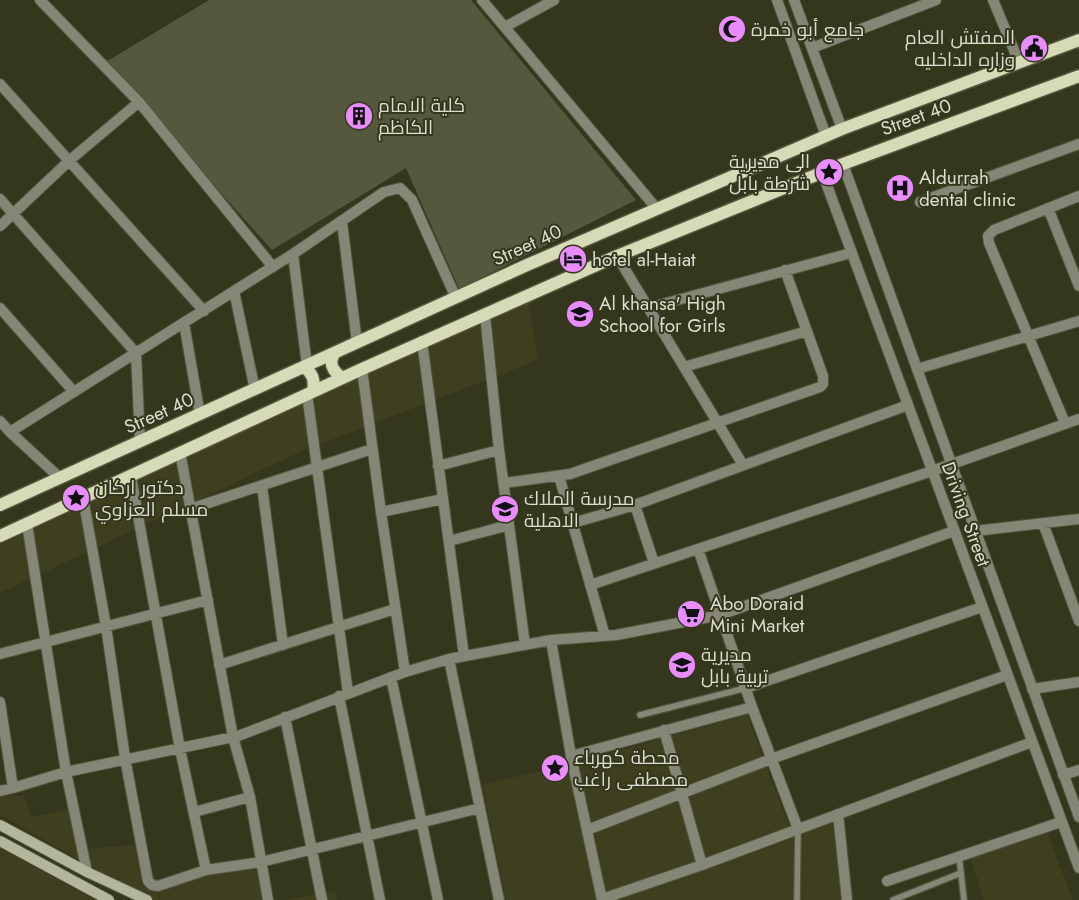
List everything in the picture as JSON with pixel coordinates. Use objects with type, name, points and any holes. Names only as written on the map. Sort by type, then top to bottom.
[{"type":"main road","name":"Street 40","points":[[0,505],[456,298],[842,129],[1019,62],[1077,43]]},
{"type":"main road","name":"Street 40","points":[[0,536],[362,368],[617,256],[822,172],[1079,76]]},
{"type":"main road","points":[[334,354],[331,358],[331,366],[334,372],[342,378]]},
{"type":"main road","points":[[305,367],[314,378],[310,392]]},
{"type":"main road","points":[[0,825],[87,872],[145,899]]},
{"type":"main road","points":[[0,841],[109,900]]},
{"type":"street","points":[[40,0],[139,102],[273,267]]},
{"type":"street","points":[[482,0],[657,209]]},
{"type":"street","points":[[505,27],[554,0]]},
{"type":"street","points":[[777,0],[826,136]]},
{"type":"street","points":[[794,0],[842,129]]},
{"type":"street","points":[[812,48],[936,0]]},
{"type":"street","points":[[993,0],[1019,62]]},
{"type":"street","points":[[0,84],[204,310]]},
{"type":"street","points":[[0,226],[70,160],[139,102]]},
{"type":"street","points":[[920,202],[1079,144]]},
{"type":"street","name":"Driving Street","points":[[843,164],[1079,818]]},
{"type":"street","name":"Driving Street","points":[[822,172],[1079,868]]},
{"type":"street","points":[[10,432],[273,267],[384,192],[400,188],[412,200],[456,298]]},
{"type":"street","points":[[1065,423],[989,243],[988,236],[994,230],[1079,196]]},
{"type":"street","points":[[0,199],[136,353],[140,442]]},
{"type":"street","points":[[1048,208],[1079,286]]},
{"type":"street","points":[[342,222],[357,343]]},
{"type":"street","points":[[648,308],[851,252]]},
{"type":"street","points":[[293,254],[305,367]]},
{"type":"street","points":[[617,256],[743,465]]},
{"type":"street","points":[[504,483],[570,474],[816,390],[823,384],[823,376],[786,270]]},
{"type":"street","points":[[234,291],[255,390]]},
{"type":"street","points":[[0,308],[74,392]]},
{"type":"street","points":[[485,315],[524,645]]},
{"type":"street","points":[[917,369],[1079,321]]},
{"type":"street","points":[[184,323],[200,415]]},
{"type":"street","points":[[684,368],[807,331]]},
{"type":"street","points":[[422,341],[464,656]]},
{"type":"street","points":[[362,368],[405,672]]},
{"type":"street","points":[[310,392],[339,627],[344,695],[367,836],[380,900]]},
{"type":"street","points":[[573,522],[636,504],[908,405]]},
{"type":"street","points":[[590,584],[932,471],[1079,419]]},
{"type":"street","points":[[0,420],[10,432],[60,478]]},
{"type":"street","points":[[190,509],[372,449]]},
{"type":"street","points":[[438,466],[500,450]]},
{"type":"street","points":[[180,452],[233,737],[250,797],[268,900]]},
{"type":"street","points":[[559,476],[605,636]]},
{"type":"street","points":[[130,477],[157,613],[180,748],[206,870]]},
{"type":"street","points":[[262,486],[282,645]]},
{"type":"street","points":[[83,498],[106,626],[125,758],[148,881],[152,885],[158,886],[206,870],[261,862],[480,808]]},
{"type":"street","points":[[381,512],[443,499]]},
{"type":"street","points":[[636,504],[654,563]]},
{"type":"street","points":[[975,531],[1079,519]]},
{"type":"street","points":[[1044,523],[1079,621]]},
{"type":"street","points":[[27,524],[66,772],[87,872]]},
{"type":"street","points":[[448,541],[509,525]]},
{"type":"street","points":[[0,791],[66,772],[125,758],[233,737],[391,677],[449,659],[551,640],[605,636],[720,615],[954,531]]},
{"type":"street","points":[[698,549],[752,707],[798,829]]},
{"type":"street","points":[[0,654],[208,600]]},
{"type":"street","points":[[746,688],[982,607]]},
{"type":"street","points":[[219,665],[395,609]]},
{"type":"street","points":[[551,640],[571,756],[602,899],[702,865],[1032,742]]},
{"type":"street","points":[[449,659],[499,900]]},
{"type":"street","points":[[587,830],[771,759],[1007,675]]},
{"type":"street","points":[[391,677],[438,900]]},
{"type":"street","points":[[1032,689],[1079,682]]},
{"type":"street","points":[[0,702],[13,788]]},
{"type":"street","points":[[571,756],[752,707]]},
{"type":"street","points":[[285,717],[322,900]]},
{"type":"street","points":[[664,730],[702,865]]},
{"type":"street","points":[[1062,775],[1079,770]]},
{"type":"street","points":[[194,812],[250,797]]},
{"type":"street","points":[[838,814],[847,900]]},
{"type":"street","points":[[886,881],[1061,822]]},
{"type":"street","points":[[145,899],[152,885]]},
{"type":"lane","points":[[640,715],[746,688]]},
{"type":"lane","points":[[797,900],[798,829]]},
{"type":"lane","points":[[960,856],[963,900]]},
{"type":"lane","points":[[893,900],[961,873]]},
{"type":"shaded area","points":[[528,299],[538,360],[300,452],[0,593],[0,545]]},
{"type":"shaded area","points":[[747,715],[793,837],[845,818],[854,900],[506,900],[482,784],[565,766]]},
{"type":"shaded area","points":[[0,796],[24,796],[31,817],[76,808],[84,849],[141,844],[160,886],[258,866],[272,900],[150,900],[0,815]]},
{"type":"shaded area","points":[[1046,830],[1073,900],[984,900],[970,856]]},
{"type":"shaded area","points":[[0,848],[94,900],[0,900]]},
{"type":"shaded area","points":[[335,891],[337,900],[283,900]]},
{"type":"building","name":"كلية الامام الكاظم","points":[[209,0],[471,0],[636,200],[459,289],[406,168],[272,250],[104,63]]},
{"type":"place","name":"جامع أبو خمرة","points":[[732,29]]},
{"type":"place","name":"المفتش العام وزاره الداخليه","points":[[1034,48]]},
{"type":"place","name":"كلية الامام الكاظم","points":[[359,116]]},
{"type":"place","name":"الى مديرية شرطة بابل","points":[[829,172]]},
{"type":"place","name":"Aldurrah dental clinic","points":[[900,188]]},
{"type":"place","name":"hotel al-Haiat","points":[[573,259]]},
{"type":"place","name":"Al khansa' High School for Girls","points":[[580,314]]},
{"type":"place","name":"دكتور اركان مسلم العزاوي","points":[[76,498]]},
{"type":"place","name":"مدرسة الملاك الاهلية","points":[[505,509]]},
{"type":"place","name":"Abo Doraid Mini Market","points":[[691,614]]},
{"type":"place","name":"مديرية تربية بابل","points":[[682,665]]},
{"type":"place","name":"محطة كهرباء مصطفى راغب","points":[[555,768]]}]
